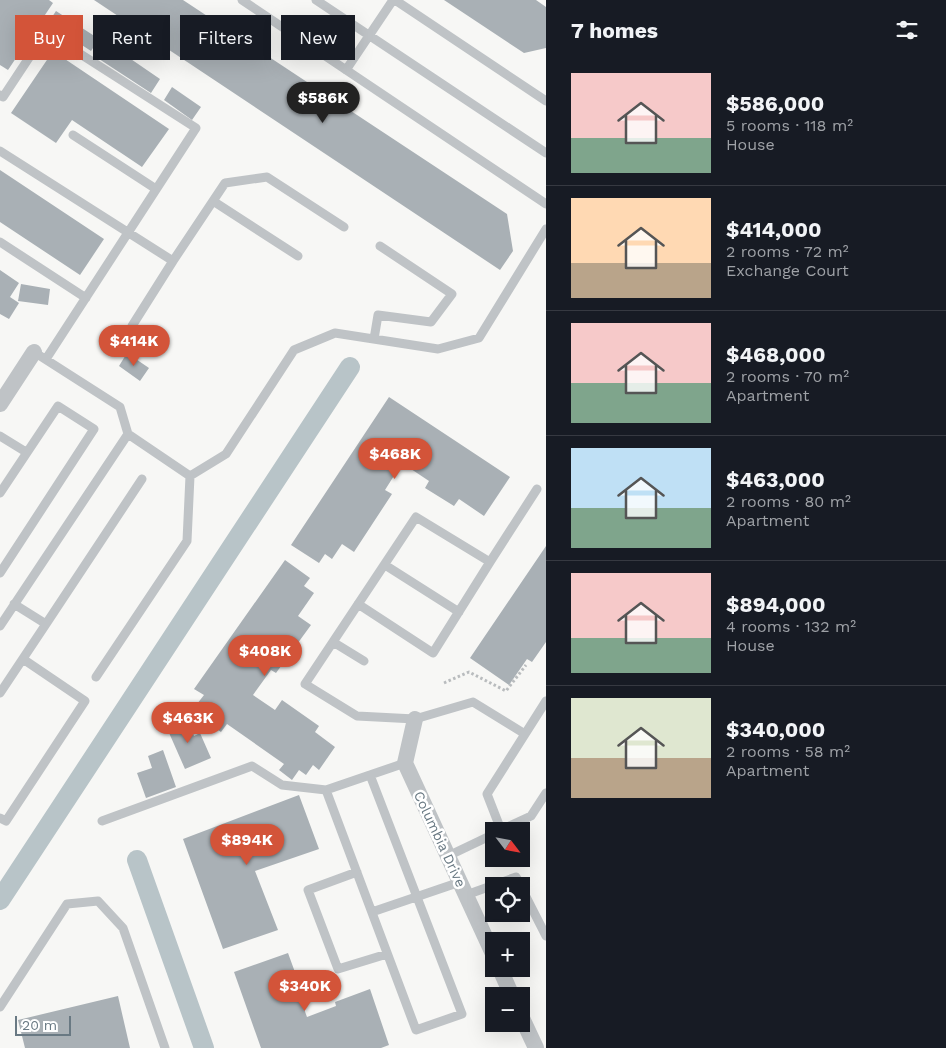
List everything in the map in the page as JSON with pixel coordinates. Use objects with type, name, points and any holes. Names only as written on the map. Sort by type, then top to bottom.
[{"type":"street","points":[[0,404],[40,356]]},
{"type":"street","points":[[406,762],[415,718]]},
{"type":"street","name":"Columbia Drive","points":[[406,762],[485,936]]},
{"type":"street","points":[[528,1032],[536,1048]]},
{"type":"street","points":[[542,1048],[546,1046]]},
{"type":"lane","points":[[242,0],[546,204]]},
{"type":"lane","points":[[316,0],[546,153]]},
{"type":"lane","points":[[346,70],[394,0],[546,101]]},
{"type":"lane","points":[[1,96],[46,32],[196,128],[86,298],[40,356],[120,408],[128,434],[190,476]]},
{"type":"lane","points":[[74,135],[156,189]]},
{"type":"lane","points":[[0,151],[173,261]]},
{"type":"lane","points":[[132,326],[224,183],[267,177],[344,227]]},
{"type":"lane","points":[[213,200],[298,256]]},
{"type":"lane","points":[[190,476],[226,454],[294,350],[335,333],[438,349],[478,338],[546,229]]},
{"type":"lane","points":[[0,242],[86,298]]},
{"type":"lane","points":[[374,339],[378,316],[431,322],[452,294],[380,246]]},
{"type":"lane","points":[[0,493],[58,406],[94,429],[0,573]]},
{"type":"lane","points":[[0,626],[128,434]]},
{"type":"lane","points":[[0,436],[26,452]]},
{"type":"lane","points":[[96,677],[187,540],[190,476]]},
{"type":"lane","points":[[0,693],[142,479]]},
{"type":"lane","points":[[358,604],[433,653],[537,489]]},
{"type":"lane","points":[[490,562],[416,517],[305,684],[357,716],[415,718],[474,702],[525,734]]},
{"type":"lane","points":[[385,565],[459,612]]},
{"type":"lane","points":[[14,604],[46,624]]},
{"type":"lane","points":[[333,642],[364,662]]},
{"type":"lane","points":[[0,818],[6,822],[85,701],[23,659]]},
{"type":"lane","points":[[495,822],[487,794],[546,702]]},
{"type":"lane","points":[[102,821],[252,766],[282,784],[326,790],[406,762]]},
{"type":"lane","points":[[326,790],[416,1030],[462,1014],[370,775]]},
{"type":"lane","points":[[519,822],[532,816],[546,793]]},
{"type":"lane","points":[[448,856],[485,838]]},
{"type":"lane","points":[[357,872],[308,890],[338,969],[388,954]]},
{"type":"lane","points":[[372,912],[417,897],[485,883]]},
{"type":"lane","points":[[0,1007],[67,904],[98,901],[123,928],[165,1048]]},
{"type":"lane","points":[[530,905],[546,936]]},
{"type":"path","points":[[444,683],[469,672],[506,690],[526,665]]},
{"type":"building","points":[[0,0],[49,0],[53,3],[45,15],[15,15],[15,60],[8,70],[0,65]]},
{"type":"building","points":[[94,0],[183,0],[206,15],[180,15],[180,57],[170,51],[170,15],[117,15]]},
{"type":"building","points":[[444,0],[536,0],[546,7],[546,48],[524,53]]},
{"type":"building","points":[[56,11],[62,15],[53,15]]},
{"type":"building","points":[[83,29],[93,35],[93,48],[91,51],[83,46]]},
{"type":"building","points":[[271,58],[507,214],[513,251],[500,270],[184,60],[271,60]]},
{"type":"building","points":[[47,60],[66,60],[169,129],[142,167],[72,120],[56,143],[11,113]]},
{"type":"building","points":[[101,60],[132,60],[160,79],[151,93]]},
{"type":"building","points":[[172,87],[201,107],[192,120],[164,100]]},
{"type":"building","points":[[0,170],[104,239],[80,275],[0,222]]},
{"type":"building","points":[[0,270],[19,283],[10,297],[19,303],[9,319],[0,314]]},
{"type":"building","points":[[21,284],[50,289],[48,305],[18,301]]},
{"type":"building","points":[[127,353],[149,368],[140,381],[119,366]]},
{"type":"building","points":[[389,397],[510,477],[484,516],[459,499],[454,506],[425,488],[429,481],[402,463],[385,490],[392,494],[354,552],[342,544],[332,559],[325,554],[319,563],[291,545]]},
{"type":"building","points":[[546,546],[546,642],[532,662],[527,659],[509,685],[470,658]]},
{"type":"building","points":[[285,560],[310,578],[304,586],[314,593],[298,616],[311,625],[276,673],[271,670],[253,695],[275,710],[282,700],[319,726],[315,732],[335,747],[319,770],[313,765],[306,775],[299,770],[292,780],[279,770],[284,764],[227,724],[221,732],[200,718],[206,710],[197,704],[204,695],[194,689]]},
{"type":"building","points":[[186,717],[194,736],[200,733],[211,758],[185,769],[166,726]]},
{"type":"building","points":[[163,750],[176,787],[146,798],[137,773],[152,768],[148,756]]},
{"type":"building","points":[[299,795],[319,849],[255,871],[278,930],[223,949],[183,839]]},
{"type":"building","points":[[288,953],[300,986],[296,987],[307,1017],[336,1006],[335,1002],[370,989],[389,1045],[381,1048],[261,1048],[234,972]]},
{"type":"building","points":[[118,996],[130,1048],[25,1048],[18,1020]]},
{"type":"waterway","points":[[0,900],[350,367]]},
{"type":"waterway","points":[[137,860],[204,1048]]}]
